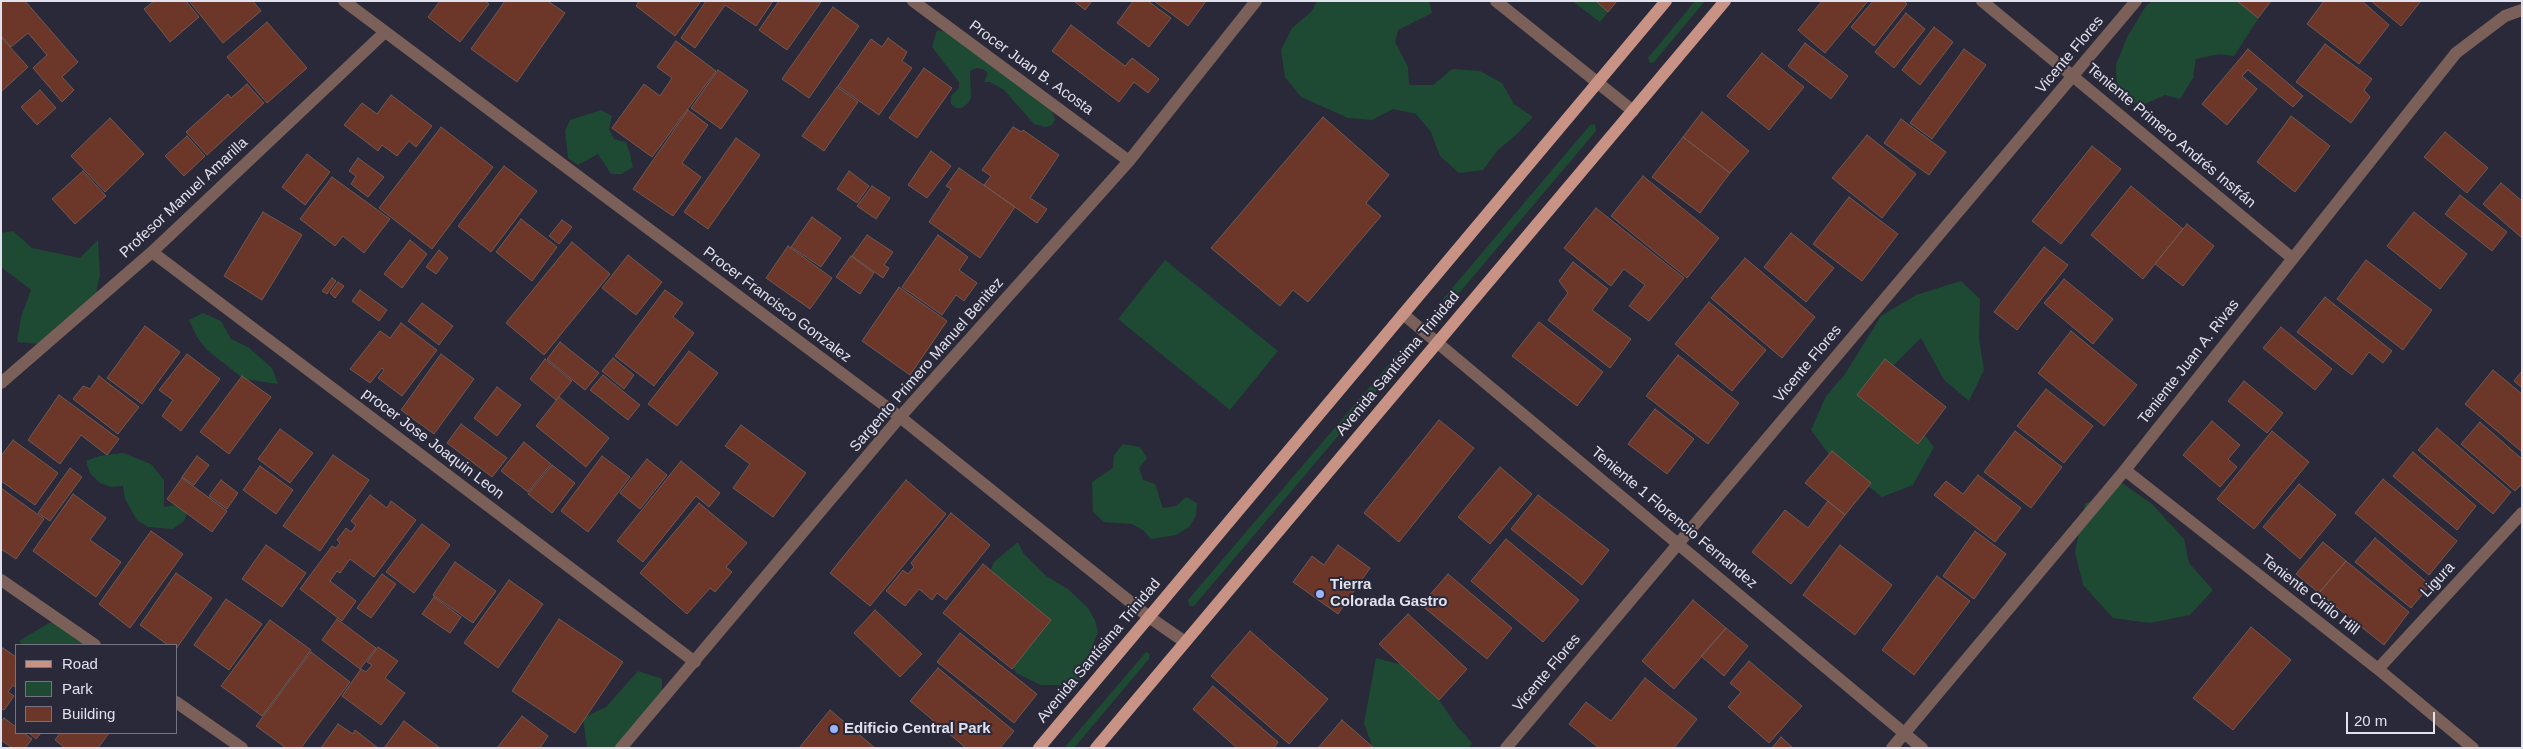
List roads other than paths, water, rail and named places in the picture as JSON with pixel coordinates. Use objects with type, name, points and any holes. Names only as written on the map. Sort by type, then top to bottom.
[{"type":"main road","name":"Avenida Santísima Trinidad","points":[[1039,748],[1666,1]]},
{"type":"main road","name":"Avenida Santísima Trinidad","points":[[1096,748],[1725,1]]},
{"type":"street","name":"Procer Francisco Gonzalez","points":[[344,1],[900,417],[1149,617],[1185,642]]},
{"type":"street","name":"Procer Juan B. Acosta","points":[[913,1],[1129,161]]},
{"type":"street","name":"Sargento Primero Manuel Benitez","points":[[620,748],[695,662],[900,417],[1129,161],[1256,1]]},
{"type":"street","points":[[1496,1],[1633,111]]},
{"type":"street","name":"Teniente Primero Andrés Insfrán","points":[[1982,1],[2292,258]]},
{"type":"street","name":"Vicente Flores","points":[[1506,748],[1678,542],[2074,77],[2136,1]]},
{"type":"street","name":"Teniente Juan A. Rivas","points":[[1892,748],[2125,470],[2456,53],[2505,16],[2522,10]]},
{"type":"street","name":"Profesor Manuel Amarilla","points":[[1,383],[152,252],[385,32]]},
{"type":"street","name":"procer Jose Joaquin Leon","points":[[152,252],[695,662]]},
{"type":"street","name":"Teniente 1 Florencio Fernandez","points":[[1403,314],[1438,341],[1922,748]]},
{"type":"street","name":"Teniente Cirilo Hill","points":[[2125,470],[2378,669],[2473,748]]},
{"type":"street","name":"Ligura","points":[[2378,669],[2522,513]]},
{"type":"street","points":[[1,580],[94,644]]},
{"type":"street","points":[[178,703],[242,748]]},
{"type":"place","name":"Tierra Colorada Gastro","points":[[1320,594]]},
{"type":"place","name":"Edificio Central Park","points":[[834,729]]}]
